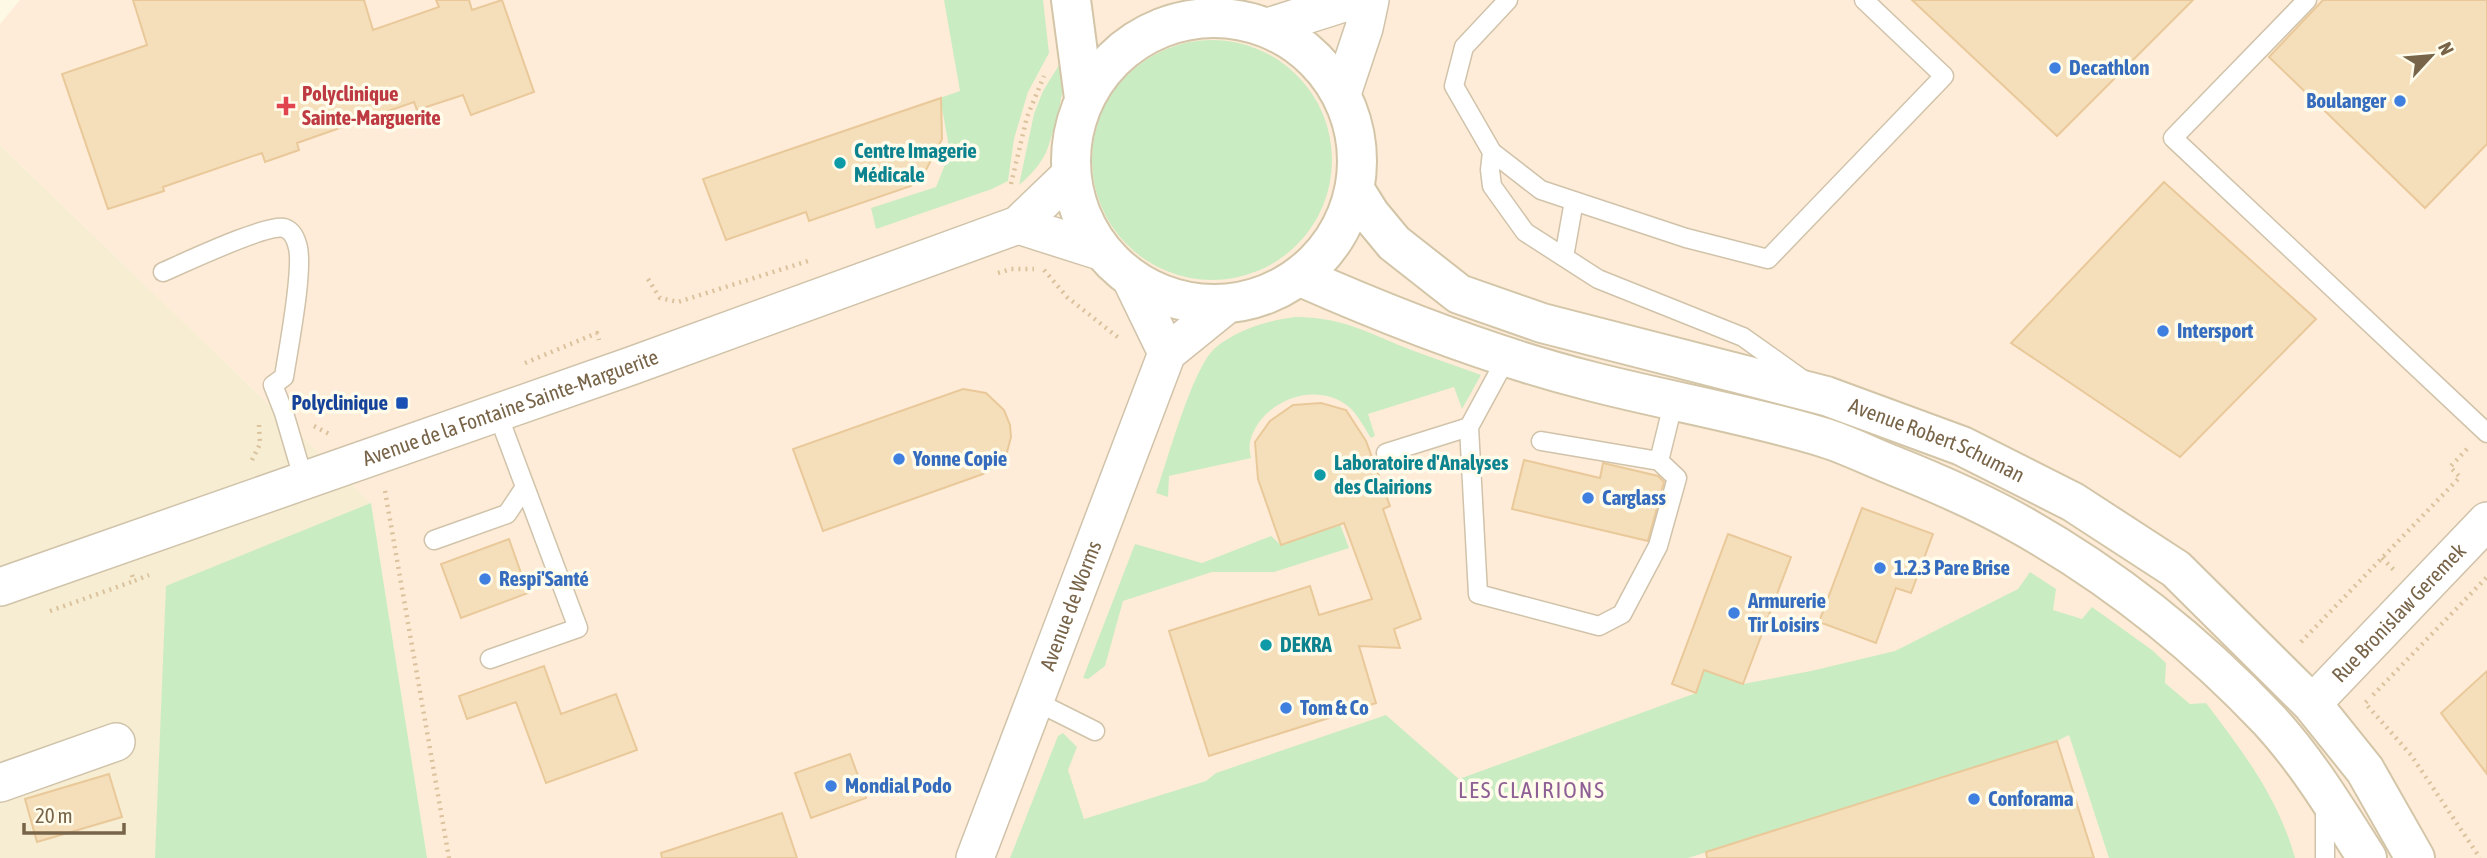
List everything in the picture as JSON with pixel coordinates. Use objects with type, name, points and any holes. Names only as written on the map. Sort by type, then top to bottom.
[{"type":"street","points":[[1071,0],[1084,98]]},
{"type":"street","points":[[1271,26],[1353,0]]},
{"type":"street","points":[[1342,94],[1364,28],[1370,0]]},
{"type":"street","points":[[1101,251],[1070,175],[1072,135],[1084,98],[1108,63],[1169,10],[1271,26],[1312,54],[1342,94],[1350,116],[1357,153],[1355,190],[1344,223],[1326,253],[1301,277],[1265,297],[1225,306],[1177,301],[1132,281]]},
{"type":"street","name":"Avenue de la Fontaine Sainte-Marguerite","points":[[0,587],[497,412],[1015,209],[1070,175]]},
{"type":"street","name":"Avenue Robert Schuman","points":[[1355,190],[1370,214],[1394,243],[1459,294],[1542,323],[1826,396],[1962,446],[2073,502],[2176,569],[2296,706],[2365,770],[2415,858]]},
{"type":"street","points":[[1015,209],[1101,251],[1132,281],[1167,353],[1225,306]]},
{"type":"street","name":"Avenue Robert Schuman","points":[[1301,277],[1356,301],[1507,357],[1589,381],[1824,437],[1946,486],[2022,525],[2063,550],[2147,610],[2212,664],[2270,722],[2325,792],[2367,858]]},
{"type":"street","name":"Avenue de Worms","points":[[975,858],[1167,353]]},
{"type":"street","name":"Rue Bronislaw Geremek","points":[[2296,706],[2487,521]]},
{"type":"street","points":[[0,783],[116,742]]},
{"type":"lane","points":[[1508,0],[1464,47],[1454,86],[1492,152],[1541,190],[1686,238],[1768,259],[1944,76],[1864,0]]},
{"type":"lane","points":[[2307,0],[2173,138],[2486,432]]},
{"type":"lane","points":[[1492,152],[1492,186],[1525,232],[1598,279],[1743,337],[1826,396]]},
{"type":"lane","points":[[1564,257],[1574,201]]},
{"type":"lane","points":[[163,272],[272,229],[282,228],[292,232],[299,246],[299,276],[284,377],[273,385],[284,412],[304,481]]},
{"type":"lane","points":[[1507,357],[1469,427],[1478,594],[1599,626],[1622,614],[1658,546],[1677,478],[1659,461],[1541,441]]},
{"type":"lane","points":[[1659,461],[1674,400]]},
{"type":"lane","points":[[490,659],[578,628],[497,412]]},
{"type":"lane","points":[[1386,453],[1469,427]]},
{"type":"lane","points":[[434,540],[506,514],[525,487]]},
{"type":"lane","points":[[2212,664],[2296,706]]},
{"type":"lane","points":[[1035,701],[1095,731]]},
{"type":"lane","points":[[2325,792],[2325,858]]},
{"type":"path","points":[[1015,209],[1011,183],[1027,117],[1048,68]]},
{"type":"path","points":[[1001,190],[1011,183]]},
{"type":"path","points":[[648,279],[660,298],[678,302],[816,258]]},
{"type":"path","points":[[1038,262],[1067,297],[1114,336],[1130,344]]},
{"type":"path","points":[[2301,642],[2460,477],[2450,467],[2486,432]]},
{"type":"path","points":[[396,487],[384,491],[449,858]]},
{"type":"path","points":[[2480,858],[2411,755],[2365,703],[2487,577]]},
{"type":"path","points":[[50,611],[134,581]]},
{"type":"shaded area","points":[[20,0],[2487,0],[2487,858],[427,858],[371,503],[0,145],[0,24]]},
{"type":"shaded area","points":[[0,145],[371,503],[427,858],[0,858]]},
{"type":"green space","points":[[944,0],[1043,0],[1049,53],[1028,92],[1014,139],[1008,181],[876,229],[871,208],[936,187],[950,152],[940,98],[960,91]]},
{"type":"green space","points":[[1212,40],[1235,42],[1258,49],[1279,60],[1297,75],[1312,93],[1323,114],[1330,137],[1330,183],[1323,206],[1312,227],[1297,245],[1279,260],[1258,271],[1235,278],[1212,280],[1189,278],[1166,271],[1145,260],[1127,245],[1112,227],[1101,206],[1094,183],[1092,160],[1094,137],[1101,114],[1112,93],[1127,75],[1145,60],[1166,49],[1189,42]]},
{"type":"green space","points":[[1064,57],[1060,104],[1047,150],[1035,169],[1019,185],[1034,114],[1043,91]]},
{"type":"green space","points":[[1295,317],[1343,323],[1481,375],[1462,409],[1454,387],[1368,414],[1375,436],[1371,438],[1352,410],[1336,399],[1306,395],[1291,399],[1265,415],[1256,428],[1250,442],[1251,458],[1169,476],[1168,497],[1156,493],[1189,394],[1206,359],[1224,341],[1243,331]]},
{"type":"green space","points":[[371,503],[427,858],[155,858],[166,586]]},
{"type":"green space","points":[[1340,524],[1349,548],[1274,572],[1212,572],[1123,601],[1105,666],[1088,679],[1083,678],[1135,544],[1202,563],[1271,536],[1281,545]]},
{"type":"green space","points":[[2030,572],[2056,589],[2053,610],[2082,619],[2092,607],[2166,663],[2165,683],[2190,704],[2206,703],[2246,757],[2269,795],[2295,858],[2109,858],[2069,735],[1688,858],[1010,858],[1058,736],[1063,733],[1077,747],[1068,770],[1084,819],[1206,781],[1216,773],[1386,715],[1459,779],[1696,693],[1705,670],[1743,684],[1895,651],[2018,589]]},
{"type":"building","name":"Polyclinique Sainte-Marguerite","points":[[133,0],[364,0],[373,30],[439,7],[436,0],[469,0],[472,10],[502,0],[534,92],[471,115],[463,95],[417,110],[414,102],[297,143],[299,150],[265,162],[262,153],[163,187],[164,191],[108,209],[62,74],[147,45]]},
{"type":"building","name":"Decathlon","points":[[1912,0],[2193,0],[2057,136]]},
{"type":"building","name":"Boulanger","points":[[2323,0],[2487,0],[2487,144],[2425,208],[2269,57]]},
{"type":"building","name":"Centre Imagerie Médicale","points":[[941,98],[942,139],[926,170],[911,186],[809,221],[806,212],[726,240],[703,179]]},
{"type":"building","name":"Intersport","points":[[2164,182],[2316,319],[2180,457],[2011,343]]},
{"type":"building","name":"Yonne Copie","points":[[963,389],[986,393],[1004,410],[1011,437],[1007,452],[1000,462],[983,474],[823,531],[793,449]]},
{"type":"building","points":[[1321,403],[1346,410],[1366,441],[1390,506],[1383,509],[1421,619],[1394,629],[1400,648],[1359,646],[1376,703],[1209,756],[1169,631],[1310,586],[1319,615],[1372,599],[1344,523],[1281,545],[1258,479],[1255,442],[1270,421],[1293,405]]},
{"type":"building","name":"Carglass","points":[[1524,460],[1600,478],[1603,463],[1658,476],[1664,482],[1648,541],[1512,509]]},
{"type":"building","name":"1.2.3 Pare Brise","points":[[1862,508],[1933,534],[1911,593],[1896,588],[1876,643],[1819,622]]},
{"type":"building","name":"Armurerie Tir Loisirs","points":[[1728,534],[1791,557],[1743,684],[1704,670],[1696,693],[1672,684]]},
{"type":"building","name":"Respi'Santé","points":[[509,539],[528,593],[461,618],[441,564]]},
{"type":"building","points":[[544,666],[561,714],[616,694],[637,750],[546,783],[516,702],[467,719],[459,696]]},
{"type":"building","points":[[2487,671],[2487,774],[2441,713]]},
{"type":"building","name":"Conforama","points":[[2057,741],[2094,858],[1707,858],[1706,852]]},
{"type":"building","name":"Mondial Podo","points":[[850,754],[866,798],[811,818],[795,773]]},
{"type":"building","points":[[109,774],[122,817],[37,842],[25,799]]},
{"type":"building","points":[[782,813],[797,858],[662,858],[661,853]]},
{"type":"place","name":"Decathlon","points":[[2055,68]]},
{"type":"place","name":"Boulanger","points":[[2400,101]]},
{"type":"place","name":"Polyclinique Sainte-Marguerite","points":[[286,106]]},
{"type":"place","name":"Centre Imagerie Médicale","points":[[840,163]]},
{"type":"place","name":"Intersport","points":[[2163,331]]},
{"type":"place","name":"Polyclinique","points":[[402,403]]},
{"type":"place","name":"Yonne Copie","points":[[899,459]]},
{"type":"place","name":"Laboratoire d'Analyses des Clairions","points":[[1320,475]]},
{"type":"place","name":"Carglass","points":[[1588,498]]},
{"type":"place","name":"1.2.3 Pare Brise","points":[[1880,568]]},
{"type":"place","name":"Respi'Santé","points":[[485,579]]},
{"type":"place","name":"Armurerie Tir Loisirs","points":[[1734,613]]},
{"type":"place","name":"DEKRA","points":[[1266,645]]},
{"type":"place","name":"Tom & Co","points":[[1286,708]]},
{"type":"place","name":"Mondial Podo","points":[[831,786]]},
{"type":"place","name":"Conforama","points":[[1974,799]]},
{"type":"district","name":"LES CLAIRIONS","points":[[1532,790]]}]
